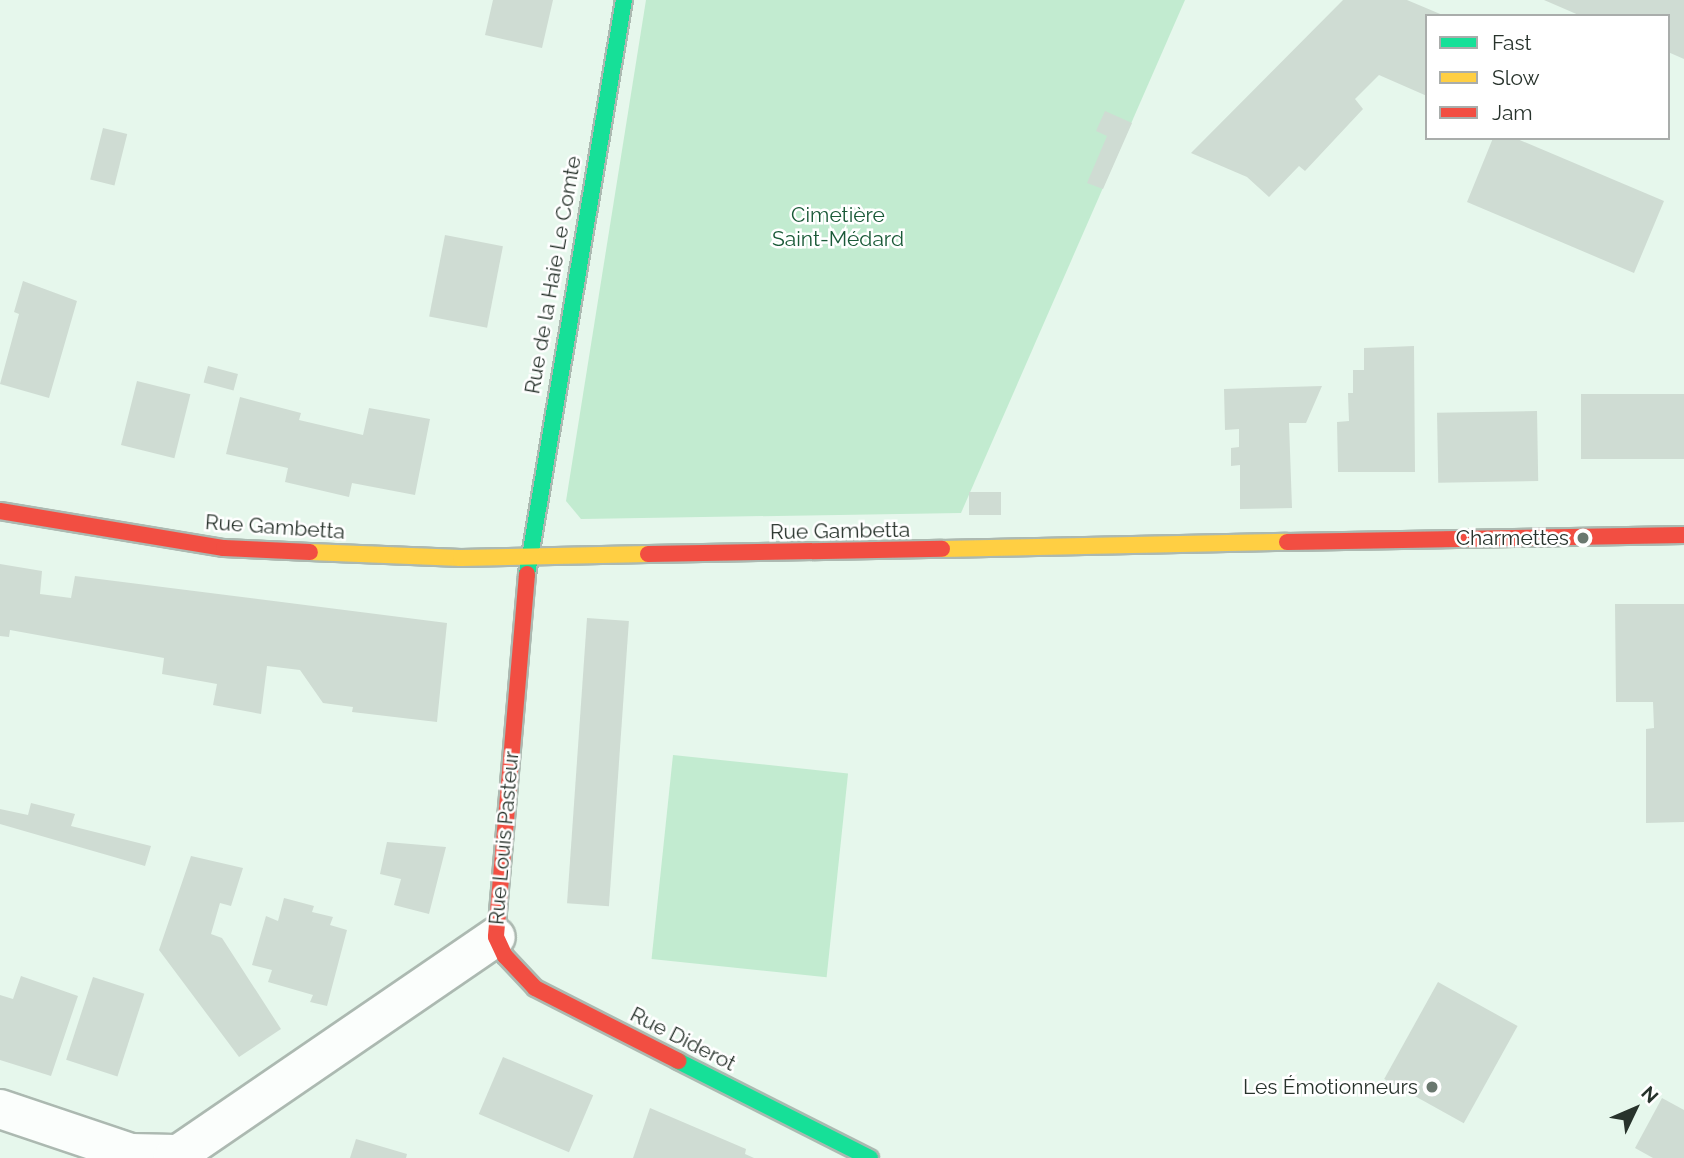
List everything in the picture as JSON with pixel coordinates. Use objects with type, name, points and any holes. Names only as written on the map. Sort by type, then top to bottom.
[{"type":"street","name":"Rue de la Haie Le Comte","points":[[528,558],[624,0]]},
{"type":"street","name":"Rue Gambetta","points":[[0,511],[224,548],[528,558],[1684,535]]},
{"type":"street","name":"Rue Louis Pasteur","points":[[174,1156],[496,937],[528,558]]},
{"type":"street","name":"Rue Diderot","points":[[496,937],[505,956],[535,988],[870,1158]]},
{"type":"street","points":[[0,1109],[131,1153],[174,1156]]},
{"type":"green space","name":"Cimetière Saint-Médard","points":[[646,0],[1185,0],[961,513],[581,519],[566,501]]},
{"type":"green space","points":[[673,755],[848,773],[827,977],[652,959]]},
{"type":"building","points":[[493,0],[553,0],[542,48],[485,35]]},
{"type":"building","points":[[1343,0],[1407,0],[1440,14],[1425,14],[1425,95],[1379,75],[1355,99],[1363,109],[1305,171],[1299,166],[1269,197],[1247,177],[1191,153]]},
{"type":"building","points":[[1544,0],[1684,0],[1684,59],[1670,53],[1670,14],[1576,14]]},
{"type":"building","points":[[1105,111],[1132,123],[1103,189],[1087,183],[1107,136],[1096,131]]},
{"type":"building","points":[[103,128],[127,134],[114,185],[90,179]]},
{"type":"building","points":[[1492,140],[1520,140],[1664,201],[1634,273],[1467,202]]},
{"type":"building","points":[[445,235],[503,246],[487,328],[429,316]]},
{"type":"building","points":[[23,281],[77,301],[49,398],[0,384],[19,314],[14,312]]},
{"type":"building","points":[[1414,346],[1415,472],[1338,472],[1337,422],[1349,421],[1348,393],[1353,393],[1353,370],[1364,370],[1364,348]]},
{"type":"building","points":[[208,366],[238,374],[234,390],[204,382]]},
{"type":"building","points":[[137,381],[190,394],[174,458],[121,445]]},
{"type":"building","points":[[1322,386],[1306,423],[1289,423],[1292,508],[1240,509],[1240,465],[1231,466],[1231,448],[1239,447],[1239,429],[1225,430],[1224,389]]},
{"type":"building","points":[[1581,394],[1684,394],[1684,459],[1581,459]]},
{"type":"building","points":[[240,397],[301,413],[299,420],[363,435],[369,408],[430,419],[415,495],[352,483],[349,497],[285,482],[288,468],[226,454]]},
{"type":"building","points":[[1537,411],[1538,481],[1438,483],[1437,413]]},
{"type":"building","points":[[969,492],[1001,492],[1001,515],[969,515]]},
{"type":"building","points":[[0,564],[42,571],[40,594],[71,598],[75,576],[447,623],[437,722],[352,712],[353,707],[323,703],[300,670],[267,666],[261,714],[213,705],[217,684],[162,674],[164,658],[10,630],[9,637],[0,636]]},
{"type":"building","points":[[1615,604],[1684,604],[1684,822],[1646,823],[1646,729],[1654,728],[1653,702],[1616,702]]},
{"type":"building","points":[[587,618],[629,621],[609,906],[567,903]]},
{"type":"building","points":[[31,803],[75,814],[71,826],[151,846],[145,866],[0,824],[0,809],[28,815]]},
{"type":"building","points":[[387,842],[446,847],[429,914],[394,905],[401,879],[380,874]]},
{"type":"building","points":[[191,856],[243,868],[231,906],[220,903],[211,934],[222,938],[281,1029],[239,1057],[159,950]]},
{"type":"building","points":[[284,898],[314,906],[312,912],[333,917],[330,925],[347,930],[327,1006],[310,1002],[313,995],[268,982],[272,970],[252,965],[266,916],[278,921]]},
{"type":"building","points":[[21,976],[78,996],[51,1076],[0,1060],[0,995],[13,999]]},
{"type":"building","points":[[93,977],[144,994],[117,1076],[66,1060]]},
{"type":"building","points":[[1438,982],[1518,1026],[1464,1123],[1384,1079]]},
{"type":"building","points":[[503,1057],[593,1095],[569,1152],[479,1114]]},
{"type":"building","points":[[1662,1098],[1684,1110],[1684,1158],[1653,1158],[1635,1148]]},
{"type":"building","points":[[650,1108],[746,1149],[745,1154],[754,1158],[633,1158]]},
{"type":"building","points":[[356,1139],[407,1154],[406,1158],[350,1158]]},
{"type":"traffic: fast","points":[[527,574],[624,0]]},
{"type":"traffic: fast","points":[[678,1061],[870,1158]]},
{"type":"traffic: slow","points":[[942,549],[1287,542]]},
{"type":"traffic: slow","points":[[310,552],[461,558],[648,554]]},
{"type":"traffic: jam","points":[[0,511],[224,548],[310,552]]},
{"type":"traffic: jam","points":[[1287,542],[1684,535]]},
{"type":"traffic: jam","points":[[648,554],[942,549]]},
{"type":"traffic: jam","points":[[527,574],[496,937],[505,956],[535,988],[678,1061]]},
{"type":"place","name":"Charmettes","points":[[1583,538]]},
{"type":"place","name":"Les Émotionneurs","points":[[1432,1087]]}]
